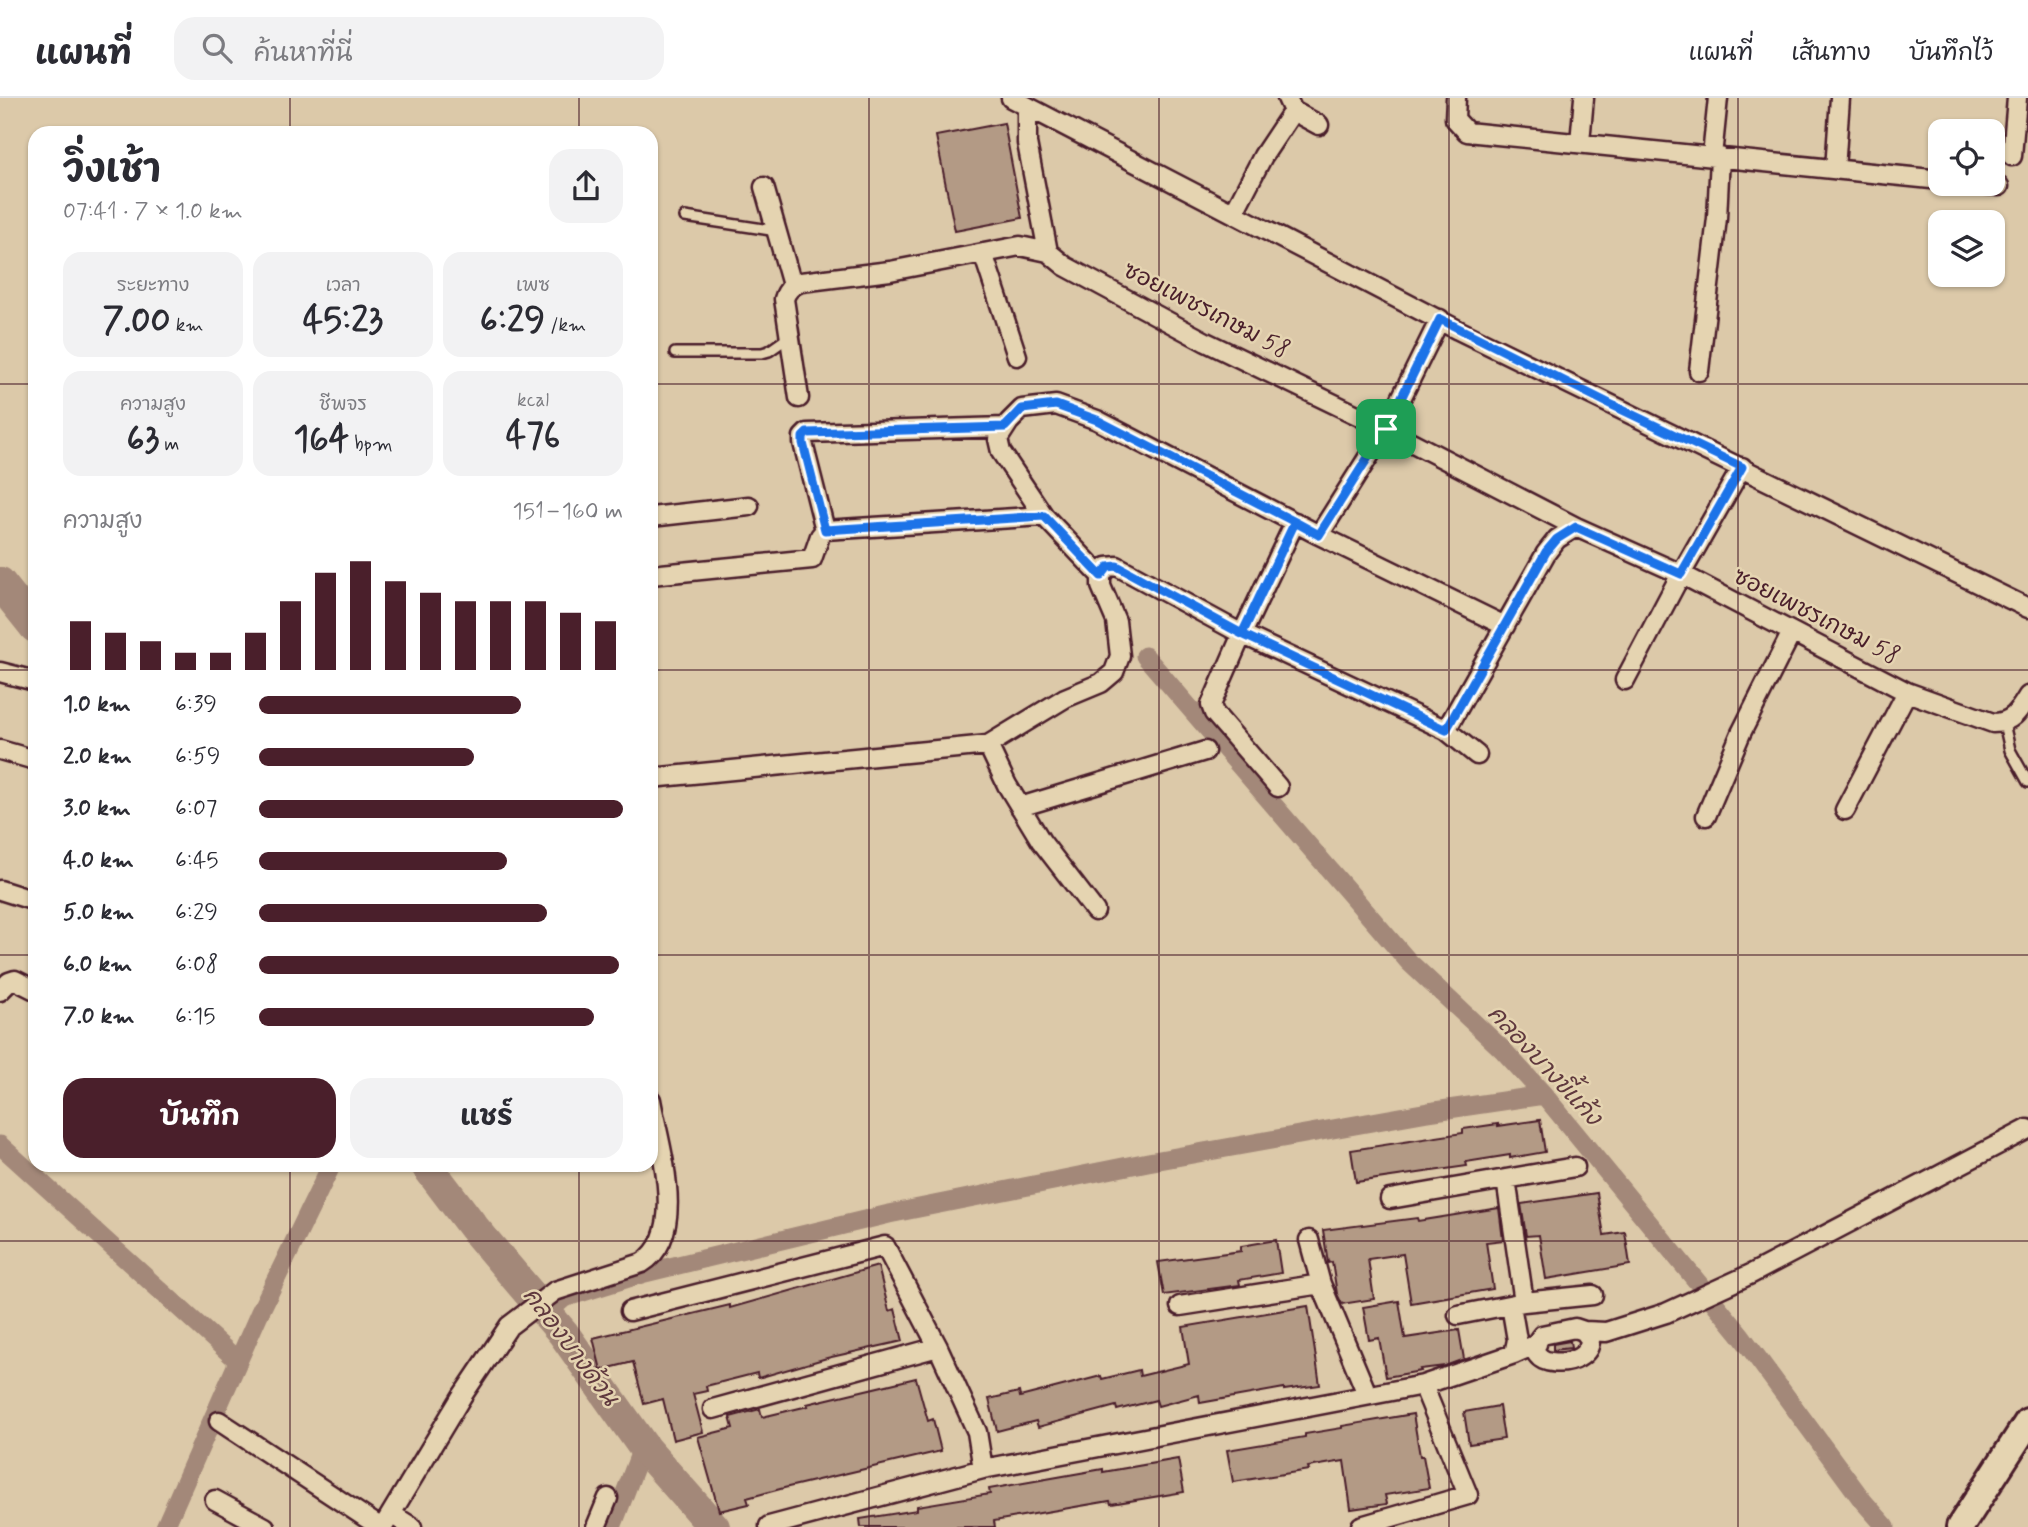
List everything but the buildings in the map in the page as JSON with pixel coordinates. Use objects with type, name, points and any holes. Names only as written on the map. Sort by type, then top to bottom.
[{"type":"main road","points":[[1961,1527],[2028,1422]]},
{"type":"street","points":[[1011,98],[1440,319],[2028,608]]},
{"type":"street","points":[[1456,98],[1455,119],[1467,131],[1928,179]]},
{"type":"street","points":[[1580,142],[1584,98]]},
{"type":"street","points":[[1699,371],[1717,218],[1718,98]]},
{"type":"street","points":[[1835,169],[1840,98]]},
{"type":"street","points":[[2011,156],[2017,98]]},
{"type":"street","points":[[1234,212],[1290,104],[1319,125]]},
{"type":"street","points":[[1027,107],[1027,143],[1048,252]]},
{"type":"street","points":[[764,187],[792,285],[784,299],[799,398]]},
{"type":"street","name":"ซอยเพชรเกษม 58","points":[[792,285],[890,271],[1020,246],[1048,252],[1065,266],[1206,342],[1386,429],[1576,527],[1681,574],[1907,692],[1993,723],[2004,723]]},
{"type":"street","points":[[983,253],[1017,356]]},
{"type":"street","points":[[1319,535],[1386,429],[1440,319]]},
{"type":"street","points":[[1101,576],[1044,516],[1001,453],[998,439],[1022,409],[1056,405],[1097,420],[1319,535],[1504,626]]},
{"type":"street","points":[[825,530],[803,443],[803,437],[807,433],[1005,427]]},
{"type":"street","points":[[1625,680],[1742,467]]},
{"type":"street","points":[[658,516],[749,506]]},
{"type":"street","points":[[658,574],[807,561],[815,554],[820,536],[825,530],[1044,516]]},
{"type":"street","points":[[1278,787],[1214,713],[1212,705],[1295,522]]},
{"type":"street","points":[[1446,730],[1546,552],[1557,539],[1576,527]]},
{"type":"street","points":[[658,777],[988,745],[1065,698],[1101,683],[1114,673],[1120,656],[1116,621],[1101,586],[1101,576],[1108,567],[1117,566],[1242,634],[1446,730],[1477,755]]},
{"type":"street","points":[[1706,816],[1741,733],[1792,632]]},
{"type":"street","points":[[0,672],[28,679]]},
{"type":"street","points":[[1845,810],[1907,692]]},
{"type":"street","points":[[2004,723],[2016,715],[2028,696]]},
{"type":"street","points":[[988,745],[1041,841],[1095,911]]},
{"type":"street","points":[[0,750],[28,758]]},
{"type":"street","points":[[1020,807],[1205,751]]},
{"type":"street","points":[[0,890],[28,899]]},
{"type":"street","points":[[0,990],[15,980],[28,986]]},
{"type":"street","points":[[769,1526],[983,1469],[1423,1385],[1528,1352],[1542,1335],[1547,1333],[1575,1328],[1606,1332],[1665,1313],[1751,1274],[2028,1129]]},
{"type":"street","points":[[384,1523],[462,1396],[509,1326],[555,1291],[642,1263],[654,1256],[662,1244],[667,1227],[669,1200],[658,1139]]},
{"type":"street","points":[[1390,1199],[1575,1167]]},
{"type":"street","points":[[1506,1179],[1518,1303],[1517,1340],[1528,1352],[1545,1362],[1555,1363],[1583,1356],[1606,1332]]},
{"type":"street","points":[[1309,1240],[1321,1284],[1367,1394]]},
{"type":"street","points":[[630,1311],[885,1246],[938,1347],[977,1432],[983,1469]]},
{"type":"street","points":[[1180,1306],[1321,1284]]},
{"type":"street","points":[[1458,1315],[1518,1303],[1592,1296]]},
{"type":"street","points":[[1584,1331],[1590,1339],[1590,1349]]},
{"type":"street","points":[[713,1409],[938,1347]]},
{"type":"street","points":[[1361,1526],[1468,1495],[1423,1385]]},
{"type":"street","points":[[219,1421],[384,1523],[412,1527]]},
{"type":"street","points":[[596,1527],[608,1498]]},
{"type":"street","points":[[215,1500],[256,1525]]},
{"type":"lane","points":[[685,217],[777,231]]},
{"type":"lane","points":[[676,353],[762,353],[789,337]]},
{"type":"lane","points":[[2004,723],[2010,750],[2028,782]]},
{"type":"waterway","name":"คลองบางด้วน","points":[[0,583],[28,618]]},
{"type":"waterway","name":"คลองบางขี้แก้ง","points":[[1145,656],[1409,962],[1503,1050],[1544,1095],[1740,1334],[1863,1501],[1886,1527]]},
{"type":"waterway","points":[[546,1314],[564,1298],[645,1273],[889,1214],[1148,1162],[1428,1112],[1544,1095]]},
{"type":"waterway","points":[[0,1145],[28,1170]]},
{"type":"waterway","points":[[30,1172],[238,1361]]},
{"type":"waterway","points":[[165,1527],[259,1314],[328,1172]]},
{"type":"waterway","name":"คลองบางด้วน","points":[[432,1172],[474,1228],[563,1333],[645,1449],[714,1527]]},
{"type":"waterway","points":[[612,1527],[643,1446]]},
{"type":"route","points":[[1386,429],[1319,535],[1295,522],[1242,634],[1117,566],[1108,567],[1101,576],[1044,516],[825,530],[803,443],[803,437],[807,433],[1005,427],[1022,409],[1056,405],[1097,420],[1295,522],[1268,578],[1242,634],[1446,730],[1546,552],[1557,539],[1576,527],[1681,574],[1742,467],[1686,442],[1440,319],[1386,429]]}]
